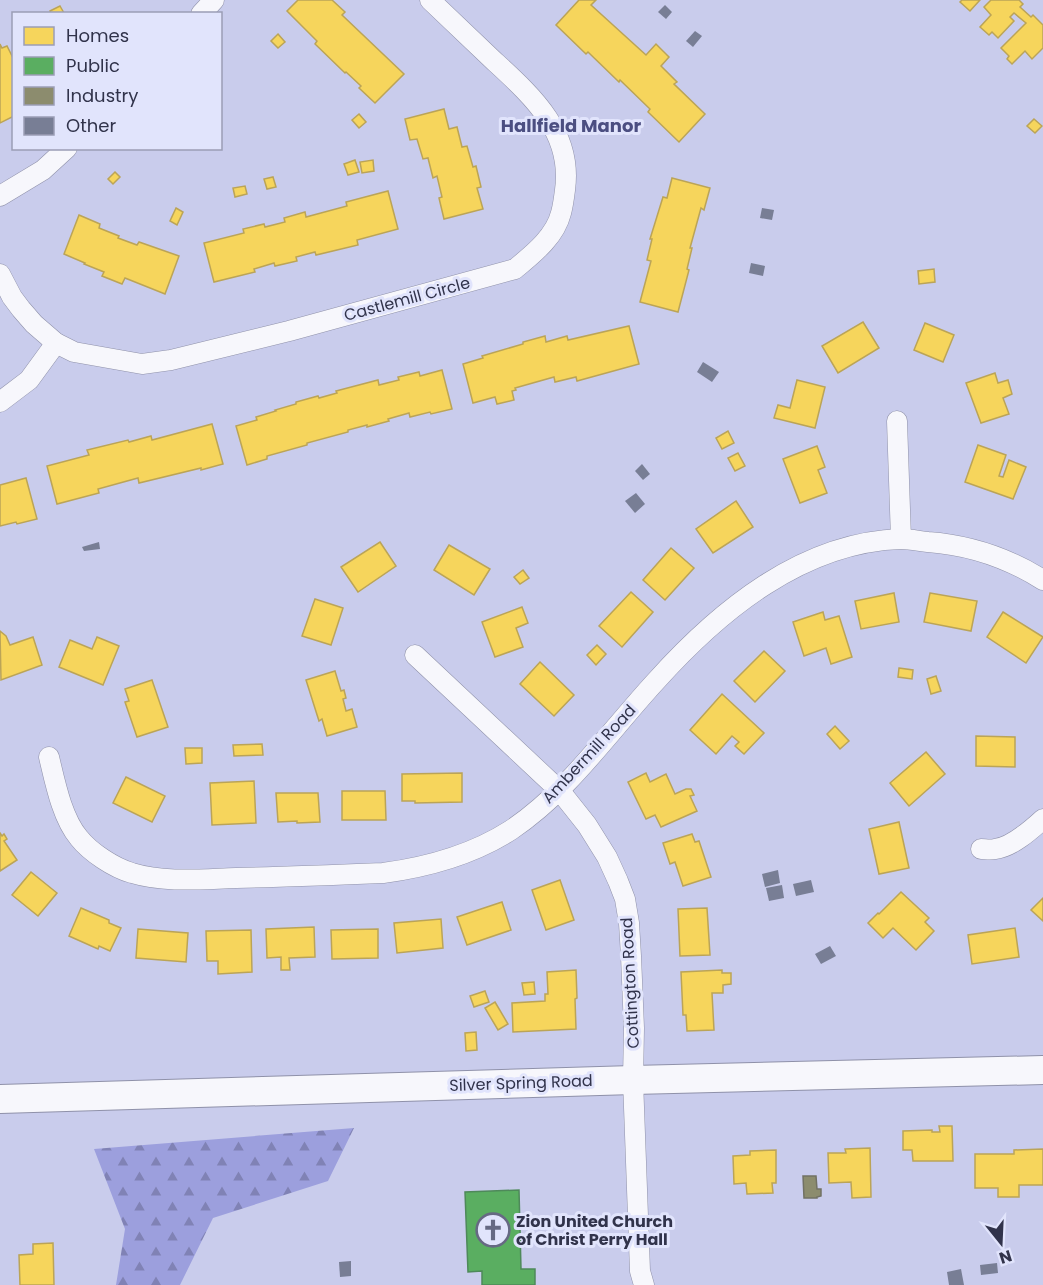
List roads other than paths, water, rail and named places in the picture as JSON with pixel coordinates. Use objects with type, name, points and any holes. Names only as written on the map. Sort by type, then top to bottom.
[{"type":"main road","name":"Silver Spring Road","points":[[0,1099],[1043,1070]]},
{"type":"street","points":[[203,12],[214,0]]},
{"type":"street","name":"Castlemill Circle","points":[[0,274],[21,309],[56,343],[74,352],[141,364],[171,360],[289,331],[515,269],[535,253],[551,234],[561,215],[567,176],[558,134],[533,97],[430,0]]},
{"type":"street","points":[[0,196],[43,171],[65,150]]},
{"type":"street","points":[[0,402],[29,380],[56,343]]},
{"type":"street","points":[[897,421],[901,539]]},
{"type":"street","name":"Ambermill Road","points":[[49,757],[68,820],[79,838],[111,864],[131,873],[187,880],[383,873],[425,866],[469,852],[528,817],[560,791],[657,680],[702,635],[750,595],[783,573],[811,559],[841,549],[901,539],[946,543],[980,550],[1014,563],[1043,580]]},
{"type":"street","name":"Cottington Road","points":[[415,655],[560,791],[587,825],[608,857],[625,899],[632,956],[633,1080],[640,1271],[644,1285]]},
{"type":"street","points":[[981,849],[996,849],[1004,846],[1027,833],[1043,819]]},
{"type":"place","name":"Zion United Church of Christ Perry Hall","points":[[493,1230]]},
{"type":"district","name":"Hallfield Manor","points":[[571,125]]}]
